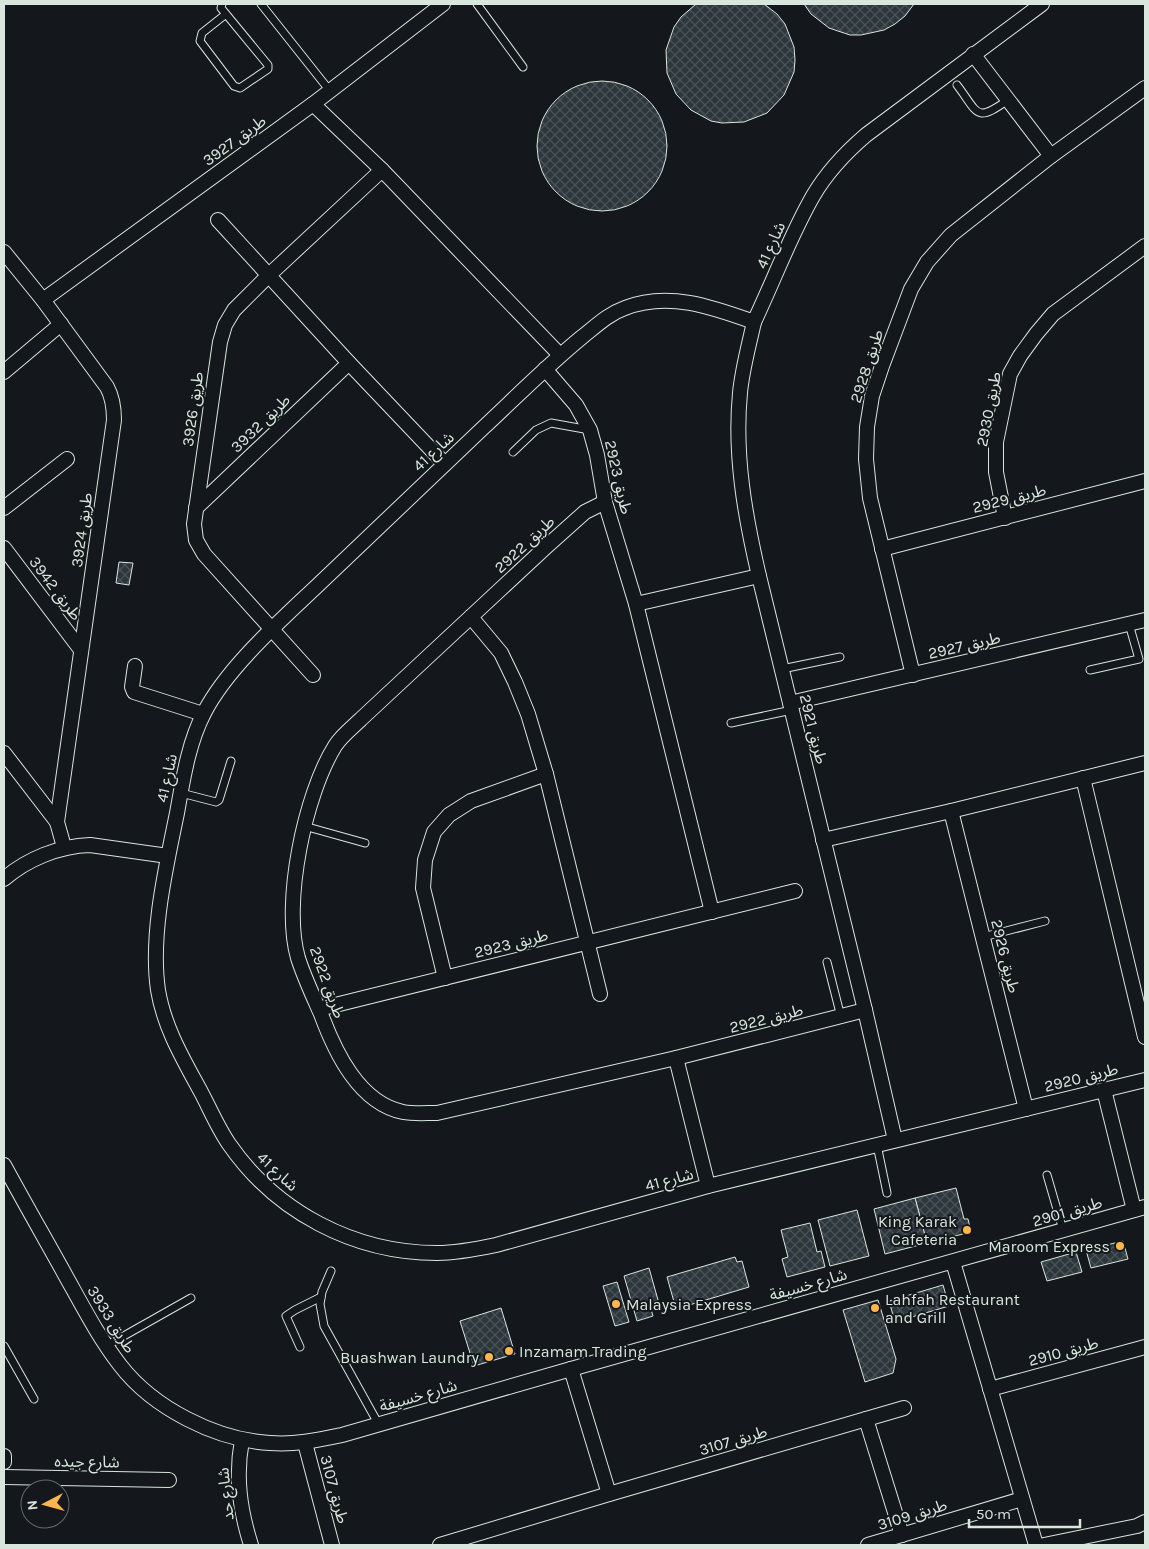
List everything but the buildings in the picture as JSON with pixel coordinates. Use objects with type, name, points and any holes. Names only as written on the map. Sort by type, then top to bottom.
[{"type":"street","name":"طريق 3927","points":[[43,300],[313,104],[442,4]]},
{"type":"street","name":"شارع 41","points":[[1026,1109],[708,1186],[496,1246],[440,1253],[411,1252],[383,1248],[355,1240],[325,1228],[296,1211],[265,1186],[248,1168],[227,1142],[170,1035],[158,990],[156,967],[159,920],[168,856],[192,744],[203,714],[216,694],[272,629],[560,355],[611,314],[643,302],[677,300],[716,308],[754,322],[802,216],[814,194],[846,152],[1033,6]]},
{"type":"street","points":[[973,54],[1051,156]]},
{"type":"street","name":"طريق 2928","points":[[914,675],[870,498],[866,459],[867,427],[877,381],[911,289],[927,262],[950,235],[1051,156],[1145,88]]},
{"type":"street","points":[[313,104],[382,170],[560,355]]},
{"type":"street","name":"طريق 3926","points":[[312,675],[199,547],[194,532],[196,508],[222,333],[234,310],[382,170]]},
{"type":"street","points":[[218,220],[445,464]]},
{"type":"street","name":"طريق 2930","points":[[1005,518],[996,472],[996,442],[1010,374],[1020,356],[1053,314],[1145,246]]},
{"type":"street","name":"طريق 3924","points":[[4,252],[43,300],[107,387],[112,396],[114,407],[57,822],[64,847]]},
{"type":"street","name":"طريق 2921","points":[[754,322],[740,392],[738,435],[744,504],[759,576],[895,1140]]},
{"type":"street","points":[[4,372],[61,324]]},
{"type":"street","name":"طريق 3932","points":[[196,508],[349,363]]},
{"type":"street","name":"طريق 2923","points":[[545,369],[576,405],[590,430],[597,455],[605,502],[636,604],[712,912]]},
{"type":"street","points":[[4,508],[67,459]]},
{"type":"street","name":"طريق 2929","points":[[882,549],[1145,481]]},
{"type":"street","name":"طريق 2922","points":[[605,502],[585,512],[336,743],[323,768],[311,798],[304,826],[294,889],[293,926],[298,958],[330,1040],[364,1091],[383,1104],[403,1112],[437,1113],[676,1058],[865,1010]]},
{"type":"street","name":"طريق 3942","points":[[4,548],[81,650]]},
{"type":"street","points":[[636,604],[759,576]]},
{"type":"street","points":[[471,617],[501,653],[528,714],[546,774],[600,994]]},
{"type":"street","name":"طريق 2927","points":[[791,706],[1145,620]]},
{"type":"street","points":[[135,666],[132,687],[134,692],[203,714]]},
{"type":"street","points":[[4,753],[57,822]]},
{"type":"street","points":[[823,840],[951,811],[1145,762]]},
{"type":"street","points":[[444,978],[423,888],[425,860],[434,832],[449,815],[471,802],[546,774]]},
{"type":"street","points":[[1083,778],[1145,1037]]},
{"type":"street","name":"طريق 2926","points":[[951,811],[1026,1109]]},
{"type":"street","points":[[4,879],[29,862],[64,847],[90,845],[168,856]]},
{"type":"street","name":"طريق 2923","points":[[318,1009],[795,891]]},
{"type":"street","points":[[676,1058],[708,1186]]},
{"type":"street","name":"طريق 2920","points":[[1026,1109],[1145,1080]]},
{"type":"street","name":"طريق 2901","points":[[952,1262],[1139,1209],[1104,1090]]},
{"type":"street","name":"طريق 3933","points":[[4,1165],[106,1346],[122,1367],[147,1392],[176,1413],[208,1429],[242,1440]]},
{"type":"street","points":[[952,1262],[1036,1545]]},
{"type":"street","name":"شارع خسيفة","points":[[242,1440],[271,1443],[305,1442],[342,1435],[952,1262]]},
{"type":"street","name":"طريق 2910","points":[[990,1389],[1145,1346]]},
{"type":"street","points":[[571,1369],[609,1494]]},
{"type":"street","name":"طريق 3107","points":[[440,1545],[904,1408]]},
{"type":"street","points":[[866,1419],[902,1535]]},
{"type":"street","name":"شارع حد","points":[[242,1440],[238,1468],[239,1498],[251,1545]]},
{"type":"street","name":"طريق 3107","points":[[305,1442],[332,1545]]},
{"type":"street","points":[[4,1456],[4,1462]]},
{"type":"street","name":"شارع جيده","points":[[4,1477],[169,1480]]},
{"type":"street","name":"طريق 3109","points":[[868,1545],[1022,1499]]},
{"type":"street","points":[[1044,1545],[1137,1526],[1145,1522]]},
{"type":"lane","points":[[222,4],[221,8],[226,14],[268,65],[268,69],[240,88],[234,86],[200,41],[202,33],[226,14]]},
{"type":"lane","points":[[261,4],[330,91]]},
{"type":"lane","points":[[477,4],[523,67]]},
{"type":"lane","points":[[957,85],[977,112],[984,114],[990,112],[1008,100]]},
{"type":"lane","points":[[512,452],[536,430],[551,423],[590,430]]},
{"type":"lane","points":[[1090,670],[1142,658],[1129,624]]},
{"type":"lane","points":[[782,669],[840,657]]},
{"type":"lane","points":[[731,723],[791,706]]},
{"type":"lane","points":[[180,793],[216,802],[219,800],[231,761]]},
{"type":"lane","points":[[304,826],[365,843]]},
{"type":"lane","points":[[983,937],[1045,921]]},
{"type":"lane","points":[[826,962],[842,1017]]},
{"type":"lane","points":[[877,1145],[888,1192]]},
{"type":"lane","points":[[1047,1176],[1063,1230]]},
{"type":"lane","points":[[331,1271],[321,1297],[321,1315],[324,1326],[379,1425]]},
{"type":"lane","points":[[300,1347],[286,1316],[321,1297]]},
{"type":"lane","points":[[106,1346],[191,1298]]},
{"type":"lane","points":[[4,1346],[34,1399]]},
{"type":"place","name":"King Karak Cafeteria","points":[[967,1230]]},
{"type":"place","name":"Maroom Express","points":[[1120,1246]]},
{"type":"place","name":"Malaysia Express","points":[[616,1304]]},
{"type":"place","name":"Lahfah Restaurant and Grill","points":[[875,1308]]},
{"type":"place","name":"Inzamam Trading","points":[[509,1351]]},
{"type":"place","name":"Buashwan Laundry","points":[[489,1357]]}]
